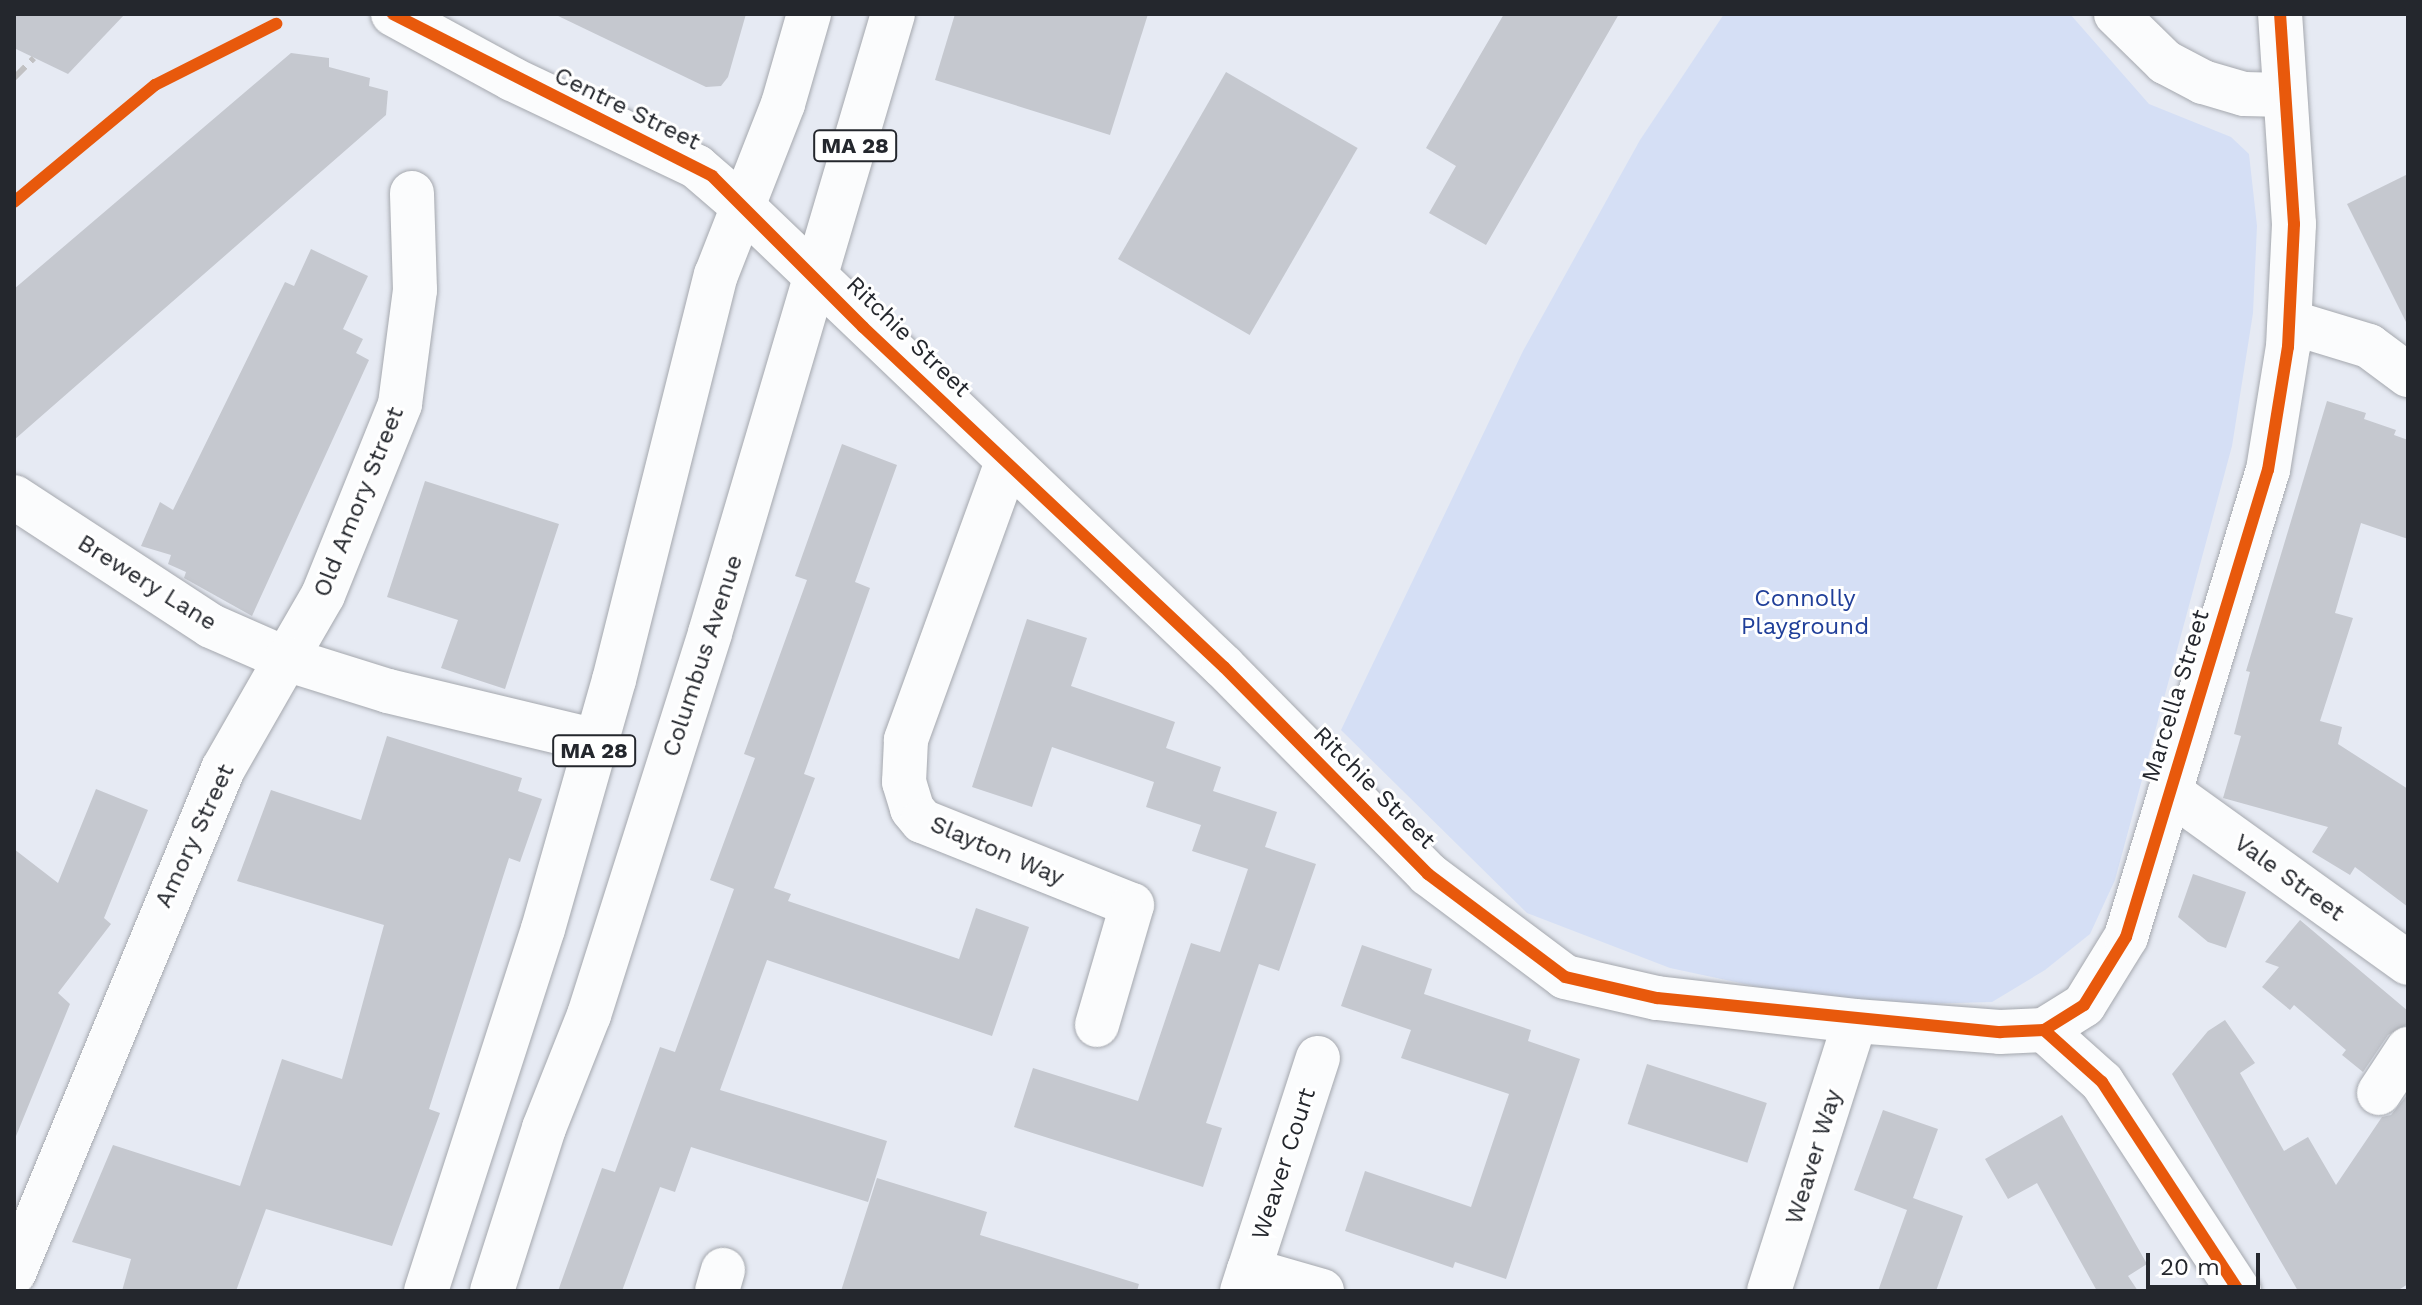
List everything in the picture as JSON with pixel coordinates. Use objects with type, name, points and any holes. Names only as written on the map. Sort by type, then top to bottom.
[{"type":"street","name":"Centre Street","points":[[393,14],[512,79],[697,167],[818,279]]},
{"type":"street","name":"MA 28","points":[[426,1291],[543,929],[596,741],[702,325],[741,205],[783,104],[809,14]]},
{"type":"street","name":"Columbus Avenue","points":[[492,1291],[544,1128],[593,1000],[818,279],[893,14]]},
{"type":"street","points":[[2116,14],[2165,62],[2203,82],[2244,94],[2285,95]]},
{"type":"street","name":"Marcella Street","points":[[2044,1030],[2084,1005],[2126,937],[2268,470],[2290,322],[2294,224],[2280,14]]},
{"type":"street","name":"Old Amory Street","points":[[286,659],[323,595],[400,404],[415,290],[412,193]]},
{"type":"street","name":"Ritchie Street","points":[[818,279],[1224,667],[1428,874],[1565,977],[1657,998],[1855,1021],[2000,1032],[2044,1030]]},
{"type":"street","points":[[2290,322],[2369,346],[2408,375]]},
{"type":"street","name":"Slayton Way","points":[[1007,462],[906,740],[904,782],[912,809],[922,821],[1132,905],[1097,1025]]},
{"type":"street","name":"Brewery Lane","points":[[14,497],[211,626],[286,659]]},
{"type":"street","points":[[286,659],[388,691],[596,741]]},
{"type":"street","name":"Amory Street","points":[[14,1273],[218,779],[286,659]]},
{"type":"street","name":"Vale Street","points":[[2170,792],[2408,963]]},
{"type":"street","name":"Weaver Way","points":[[1769,1291],[1855,1021]]},
{"type":"street","points":[[2044,1030],[2102,1082],[2239,1291]]},
{"type":"street","points":[[2379,1093],[2408,1049]]},
{"type":"street","name":"Weaver Court","points":[[1246,1281],[1318,1058]]},
{"type":"street","points":[[1246,1281],[1322,1291]]},
{"type":"green space","name":"Connolly Playground","points":[[1724,14],[2070,14],[2149,104],[2231,137],[2249,154],[2257,226],[2253,313],[2232,446],[2115,880],[2090,934],[2045,970],[1992,1002],[1848,1006],[1670,968],[1527,913],[1341,730],[1523,351],[1640,140]]},
{"type":"building","points":[[14,14],[125,14],[68,74],[14,48]]},
{"type":"building","points":[[554,14],[746,14],[728,77],[721,86],[706,87]]},
{"type":"building","points":[[955,14],[1148,14],[1110,135],[935,80]]},
{"type":"building","points":[[1504,14],[1619,14],[1486,245],[1429,213],[1456,166],[1426,148]]},
{"type":"building","points":[[291,53],[329,58],[329,67],[370,78],[369,86],[388,91],[386,115],[14,440],[14,289]]},
{"type":"building","points":[[1226,72],[1358,148],[1250,335],[1118,259]]},
{"type":"building","points":[[2408,174],[2408,326],[2347,204]]},
{"type":"building","points":[[311,249],[368,276],[343,329],[363,339],[356,353],[369,360],[252,616],[184,578],[186,572],[168,564],[171,555],[141,546],[160,502],[173,510],[285,282],[294,286]]},
{"type":"building","points":[[2327,401],[2366,413],[2364,419],[2396,430],[2394,435],[2408,440],[2408,539],[2361,523],[2335,613],[2353,618],[2320,721],[2342,727],[2338,744],[2408,789],[2408,907],[2355,867],[2350,875],[2312,852],[2328,827],[2223,798],[2241,736],[2234,734],[2250,672],[2246,671]]},
{"type":"building","points":[[842,444],[897,465],[855,582],[870,588],[804,774],[815,778],[774,888],[791,894],[788,901],[959,959],[976,908],[1029,927],[992,1036],[767,960],[720,1090],[887,1141],[868,1202],[691,1147],[675,1192],[660,1187],[622,1291],[558,1291],[602,1168],[615,1172],[660,1047],[675,1052],[734,889],[710,880],[755,758],[744,754],[807,580],[795,576]]},
{"type":"building","points":[[425,481],[559,524],[505,689],[441,668],[458,620],[387,597]]},
{"type":"building","points":[[1027,619],[1087,638],[1071,686],[1175,722],[1166,748],[1221,767],[1213,791],[1277,812],[1265,847],[1316,864],[1279,971],[1259,964],[1206,1123],[1222,1128],[1203,1187],[1014,1127],[1033,1068],[1138,1101],[1191,943],[1220,952],[1248,869],[1192,851],[1201,825],[1146,807],[1154,782],[1052,747],[1032,807],[972,787]]},
{"type":"building","points":[[387,736],[522,778],[518,791],[542,799],[520,862],[509,858],[429,1109],[440,1113],[392,1246],[266,1209],[236,1291],[122,1291],[131,1259],[72,1242],[113,1145],[240,1186],[282,1059],[342,1079],[384,925],[237,881],[271,790],[361,820]]},
{"type":"building","points":[[96,789],[148,810],[104,918],[111,924],[58,993],[70,1004],[14,1141],[14,849],[58,883]]},
{"type":"building","points":[[2193,874],[2246,892],[2226,948],[2208,942],[2178,917]]},
{"type":"building","points":[[2300,920],[2408,1011],[2408,1024],[2388,1035],[2363,1072],[2342,1055],[2346,1050],[2294,1005],[2290,1010],[2262,987],[2279,967],[2265,962]]},
{"type":"building","points":[[1362,945],[1432,969],[1424,994],[1531,1030],[1528,1041],[1580,1059],[1506,1279],[1455,1262],[1453,1268],[1345,1231],[1365,1171],[1471,1207],[1509,1094],[1401,1058],[1411,1030],[1341,1006]]},
{"type":"building","points":[[2225,1020],[2255,1063],[2240,1073],[2284,1151],[2308,1137],[2336,1185],[2382,1117],[2391,1115],[2408,1094],[2408,1284],[2397,1291],[2298,1291],[2172,1074],[2208,1031]]},
{"type":"building","points":[[1647,1064],[1767,1103],[1747,1163],[1628,1124]]},
{"type":"building","points":[[1883,1110],[1938,1129],[1913,1198],[1963,1216],[1936,1291],[1878,1291],[1907,1210],[1854,1190]]},
{"type":"building","points":[[2062,1115],[2147,1264],[2128,1276],[2138,1291],[2097,1291],[2037,1183],[2008,1199],[1985,1159]]},
{"type":"building","points":[[877,1178],[987,1212],[980,1235],[1139,1284],[1137,1291],[841,1291]]},
{"type":"railway","points":[[14,78],[34,58]]},
{"type":"cycle path","points":[[393,14],[712,176],[863,327],[1224,667],[1428,874],[1565,977],[1657,998],[2000,1032],[2044,1030],[2084,1005],[2126,937],[2268,470],[2288,347],[2294,224],[2280,14]]},
{"type":"cycle path","points":[[14,202],[155,85],[276,24]]},
{"type":"cycle path","points":[[2044,1030],[2102,1082],[2239,1291]]}]
